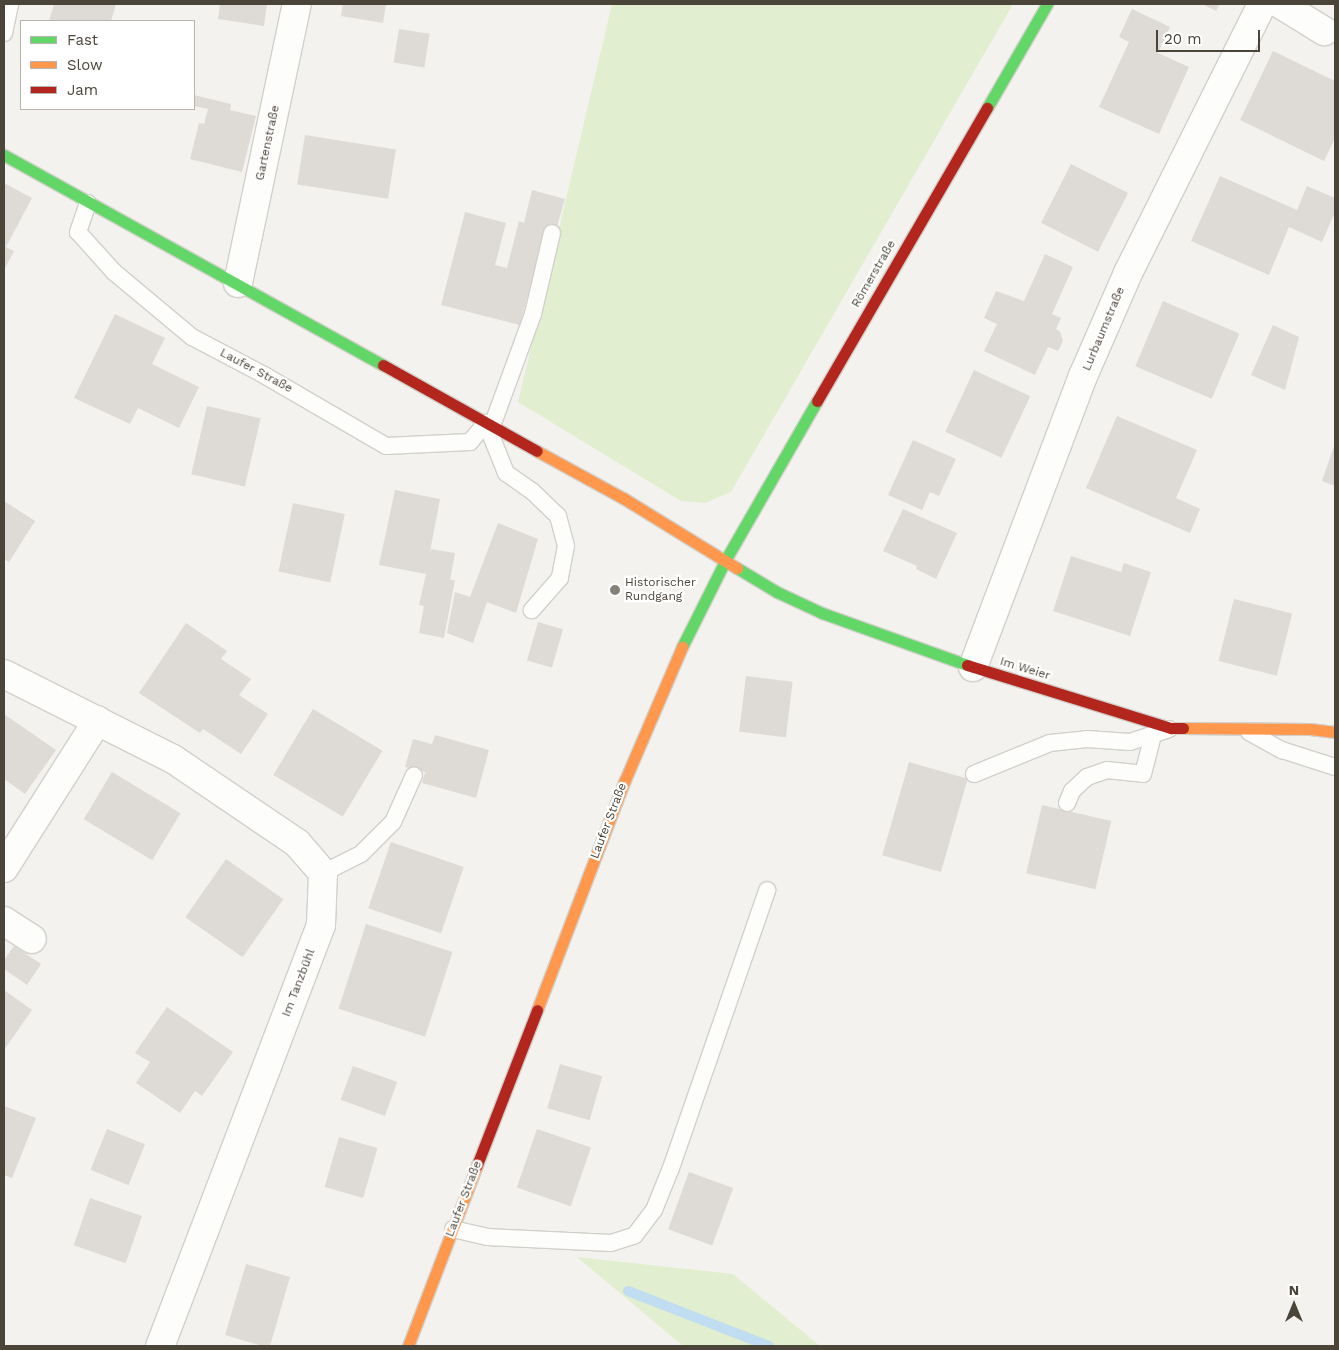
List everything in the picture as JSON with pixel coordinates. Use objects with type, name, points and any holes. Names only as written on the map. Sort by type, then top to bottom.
[{"type":"street","name":"Gartenstraße","points":[[238,283],[297,4]]},
{"type":"street","name":"Römerstraße","points":[[726,560],[1047,4]]},
{"type":"street","name":"Lurbaumstraße","points":[[973,667],[1083,376],[1128,273],[1262,4]]},
{"type":"street","points":[[1280,4],[1324,31]]},
{"type":"street","points":[[4,155],[623,498],[726,560]]},
{"type":"street","name":"Im Weier","points":[[726,560],[777,592],[822,613],[973,667],[1171,728],[1310,729],[1335,732]]},
{"type":"street","name":"Laufer Straße","points":[[408,1346],[625,780],[681,648],[726,560]]},
{"type":"street","points":[[4,674],[173,759],[297,843],[323,873]]},
{"type":"street","points":[[4,868],[98,720]]},
{"type":"street","name":"Im Tanzbühl","points":[[160,1346],[321,925],[323,873]]},
{"type":"street","points":[[4,921],[32,939]]},
{"type":"lane","points":[[4,33],[10,4]]},
{"type":"lane","name":"Laufer Straße","points":[[88,203],[78,232],[114,272],[192,337],[264,374],[386,446],[470,442],[489,425]]},
{"type":"lane","points":[[532,610],[560,578],[566,546],[558,516],[532,491],[506,473],[489,425],[533,314],[552,233]]},
{"type":"lane","points":[[974,774],[1050,743],[1087,739],[1130,742],[1171,728]]},
{"type":"lane","points":[[1243,729],[1282,750],[1335,767]]},
{"type":"lane","points":[[1067,803],[1072,791],[1087,777],[1107,770],[1143,774],[1153,735]]},
{"type":"lane","points":[[323,873],[361,854],[393,822],[414,775]]},
{"type":"lane","points":[[453,1229],[487,1238],[611,1243],[635,1235],[654,1210],[671,1168],[767,890]]},
{"type":"green space","points":[[612,4],[1013,4],[731,492],[705,503],[681,501],[518,402]]},
{"type":"green space","points":[[577,1257],[733,1274],[820,1346],[683,1346]]},
{"type":"building","points":[[54,4],[116,4],[111,20],[49,20]]},
{"type":"building","points":[[220,4],[267,4],[264,26],[218,19]]},
{"type":"building","points":[[343,4],[386,4],[383,23],[341,16]]},
{"type":"building","points":[[1202,4],[1220,4],[1216,11]]},
{"type":"building","points":[[1132,9],[1170,27],[1158,53],[1189,67],[1159,134],[1099,107],[1129,42],[1119,37]]},
{"type":"building","points":[[399,29],[430,34],[424,67],[394,63]]},
{"type":"building","points":[[1273,51],[1335,81],[1335,138],[1324,161],[1240,120]]},
{"type":"building","points":[[195,95],[231,104],[230,110],[256,116],[242,172],[190,159],[199,123],[204,124],[208,109],[195,106]]},
{"type":"building","points":[[305,135],[396,149],[388,199],[297,184]]},
{"type":"building","points":[[1071,164],[1128,193],[1098,252],[1041,223]]},
{"type":"building","points":[[1220,176],[1297,210],[1307,186],[1335,198],[1335,212],[1322,242],[1289,227],[1269,275],[1191,241]]},
{"type":"building","points":[[4,183],[32,198],[6,247],[14,251],[4,270]]},
{"type":"building","points":[[532,190],[565,199],[556,230],[546,227],[520,325],[441,305],[465,212],[506,223],[495,265],[507,268],[519,221],[524,223]]},
{"type":"building","points":[[1045,254],[1073,267],[1052,314],[1061,318],[1056,329],[1060,332],[1063,341],[1058,351],[1048,347],[1035,375],[984,351],[997,324],[984,318],[996,291],[1024,301]]},
{"type":"building","points":[[1163,301],[1239,333],[1212,399],[1135,366]]},
{"type":"building","points":[[115,314],[165,338],[152,364],[199,387],[179,428],[138,408],[130,424],[74,398]]},
{"type":"building","points":[[1273,325],[1299,337],[1285,390],[1251,375]]},
{"type":"building","points":[[974,370],[1030,396],[1001,458],[945,432]]},
{"type":"building","points":[[207,406],[261,418],[245,487],[191,474]]},
{"type":"building","points":[[1117,416],[1197,450],[1176,498],[1200,509],[1190,533],[1086,488]]},
{"type":"building","points":[[913,440],[956,459],[939,496],[930,492],[922,510],[888,495]]},
{"type":"building","points":[[1335,443],[1335,486],[1322,481]]},
{"type":"building","points":[[395,490],[440,499],[429,557],[431,549],[455,553],[450,580],[455,580],[444,638],[419,633],[424,606],[419,605],[426,574],[379,565]]},
{"type":"building","points":[[4,501],[35,521],[9,562],[4,559]]},
{"type":"building","points":[[293,503],[345,514],[330,582],[278,571]]},
{"type":"building","points":[[903,509],[957,533],[936,579],[916,569],[917,566],[883,551]]},
{"type":"building","points":[[498,523],[538,539],[516,613],[487,602],[473,643],[447,633],[455,592],[470,597]]},
{"type":"building","points":[[1071,556],[1121,572],[1124,563],[1151,572],[1130,636],[1053,611]]},
{"type":"building","points":[[1234,599],[1292,614],[1277,676],[1219,661]]},
{"type":"building","points":[[538,622],[563,629],[552,668],[527,660]]},
{"type":"building","points":[[186,623],[227,651],[221,659],[251,679],[239,695],[268,714],[241,754],[203,729],[200,733],[139,693]]},
{"type":"building","points":[[746,676],[793,682],[786,737],[739,732]]},
{"type":"building","points":[[313,709],[382,751],[343,817],[273,775]]},
{"type":"building","points":[[4,714],[56,750],[25,794],[4,779]]},
{"type":"building","points":[[435,735],[489,750],[476,798],[422,783],[425,772],[405,767],[413,739],[432,744]]},
{"type":"building","points":[[909,762],[968,779],[941,872],[882,855]]},
{"type":"building","points":[[112,772],[181,813],[152,860],[84,819]]},
{"type":"building","points":[[1042,805],[1111,821],[1095,889],[1026,873]]},
{"type":"building","points":[[391,842],[464,867],[441,933],[368,908]]},
{"type":"building","points":[[226,859],[283,899],[243,957],[185,917]]},
{"type":"building","points":[[366,924],[453,952],[425,1037],[338,1009]]},
{"type":"building","points":[[14,946],[41,964],[27,985],[4,969],[4,960]]},
{"type":"building","points":[[4,990],[32,1010],[4,1050]]},
{"type":"building","points":[[167,1007],[233,1052],[202,1096],[195,1091],[180,1113],[136,1083],[150,1062],[135,1053]]},
{"type":"building","points":[[560,1064],[602,1076],[590,1120],[547,1108]]},
{"type":"building","points":[[353,1066],[397,1082],[385,1116],[341,1100]]},
{"type":"building","points":[[4,1106],[36,1118],[12,1178],[4,1175]]},
{"type":"building","points":[[107,1129],[145,1144],[129,1185],[91,1170]]},
{"type":"building","points":[[537,1129],[591,1148],[571,1206],[517,1188]]},
{"type":"building","points":[[339,1137],[377,1148],[363,1198],[325,1187]]},
{"type":"building","points":[[689,1172],[733,1188],[712,1245],[668,1229]]},
{"type":"building","points":[[90,1198],[142,1216],[126,1263],[74,1245]]},
{"type":"building","points":[[246,1264],[290,1277],[270,1346],[262,1346],[225,1335]]},
{"type":"waterway","points":[[628,1291],[769,1346]]},
{"type":"traffic: fast","points":[[987,108],[1047,4]]},
{"type":"traffic: fast","points":[[4,155],[383,365]]},
{"type":"traffic: fast","points":[[682,647],[726,559],[817,401]]},
{"type":"traffic: fast","points":[[737,568],[777,592],[822,613],[967,665]]},
{"type":"traffic: slow","points":[[537,451],[623,498],[737,568]]},
{"type":"traffic: slow","points":[[537,1010],[625,780],[682,647]]},
{"type":"traffic: slow","points":[[1183,728],[1310,729],[1335,732]]},
{"type":"traffic: slow","points":[[408,1346],[477,1165]]},
{"type":"traffic: jam","points":[[817,401],[987,108]]},
{"type":"traffic: jam","points":[[383,365],[537,451]]},
{"type":"traffic: jam","points":[[967,665],[1171,728],[1183,728]]},
{"type":"traffic: jam","points":[[477,1165],[537,1010]]},
{"type":"place","name":"Historischer Rundgang","points":[[615,590]]}]
